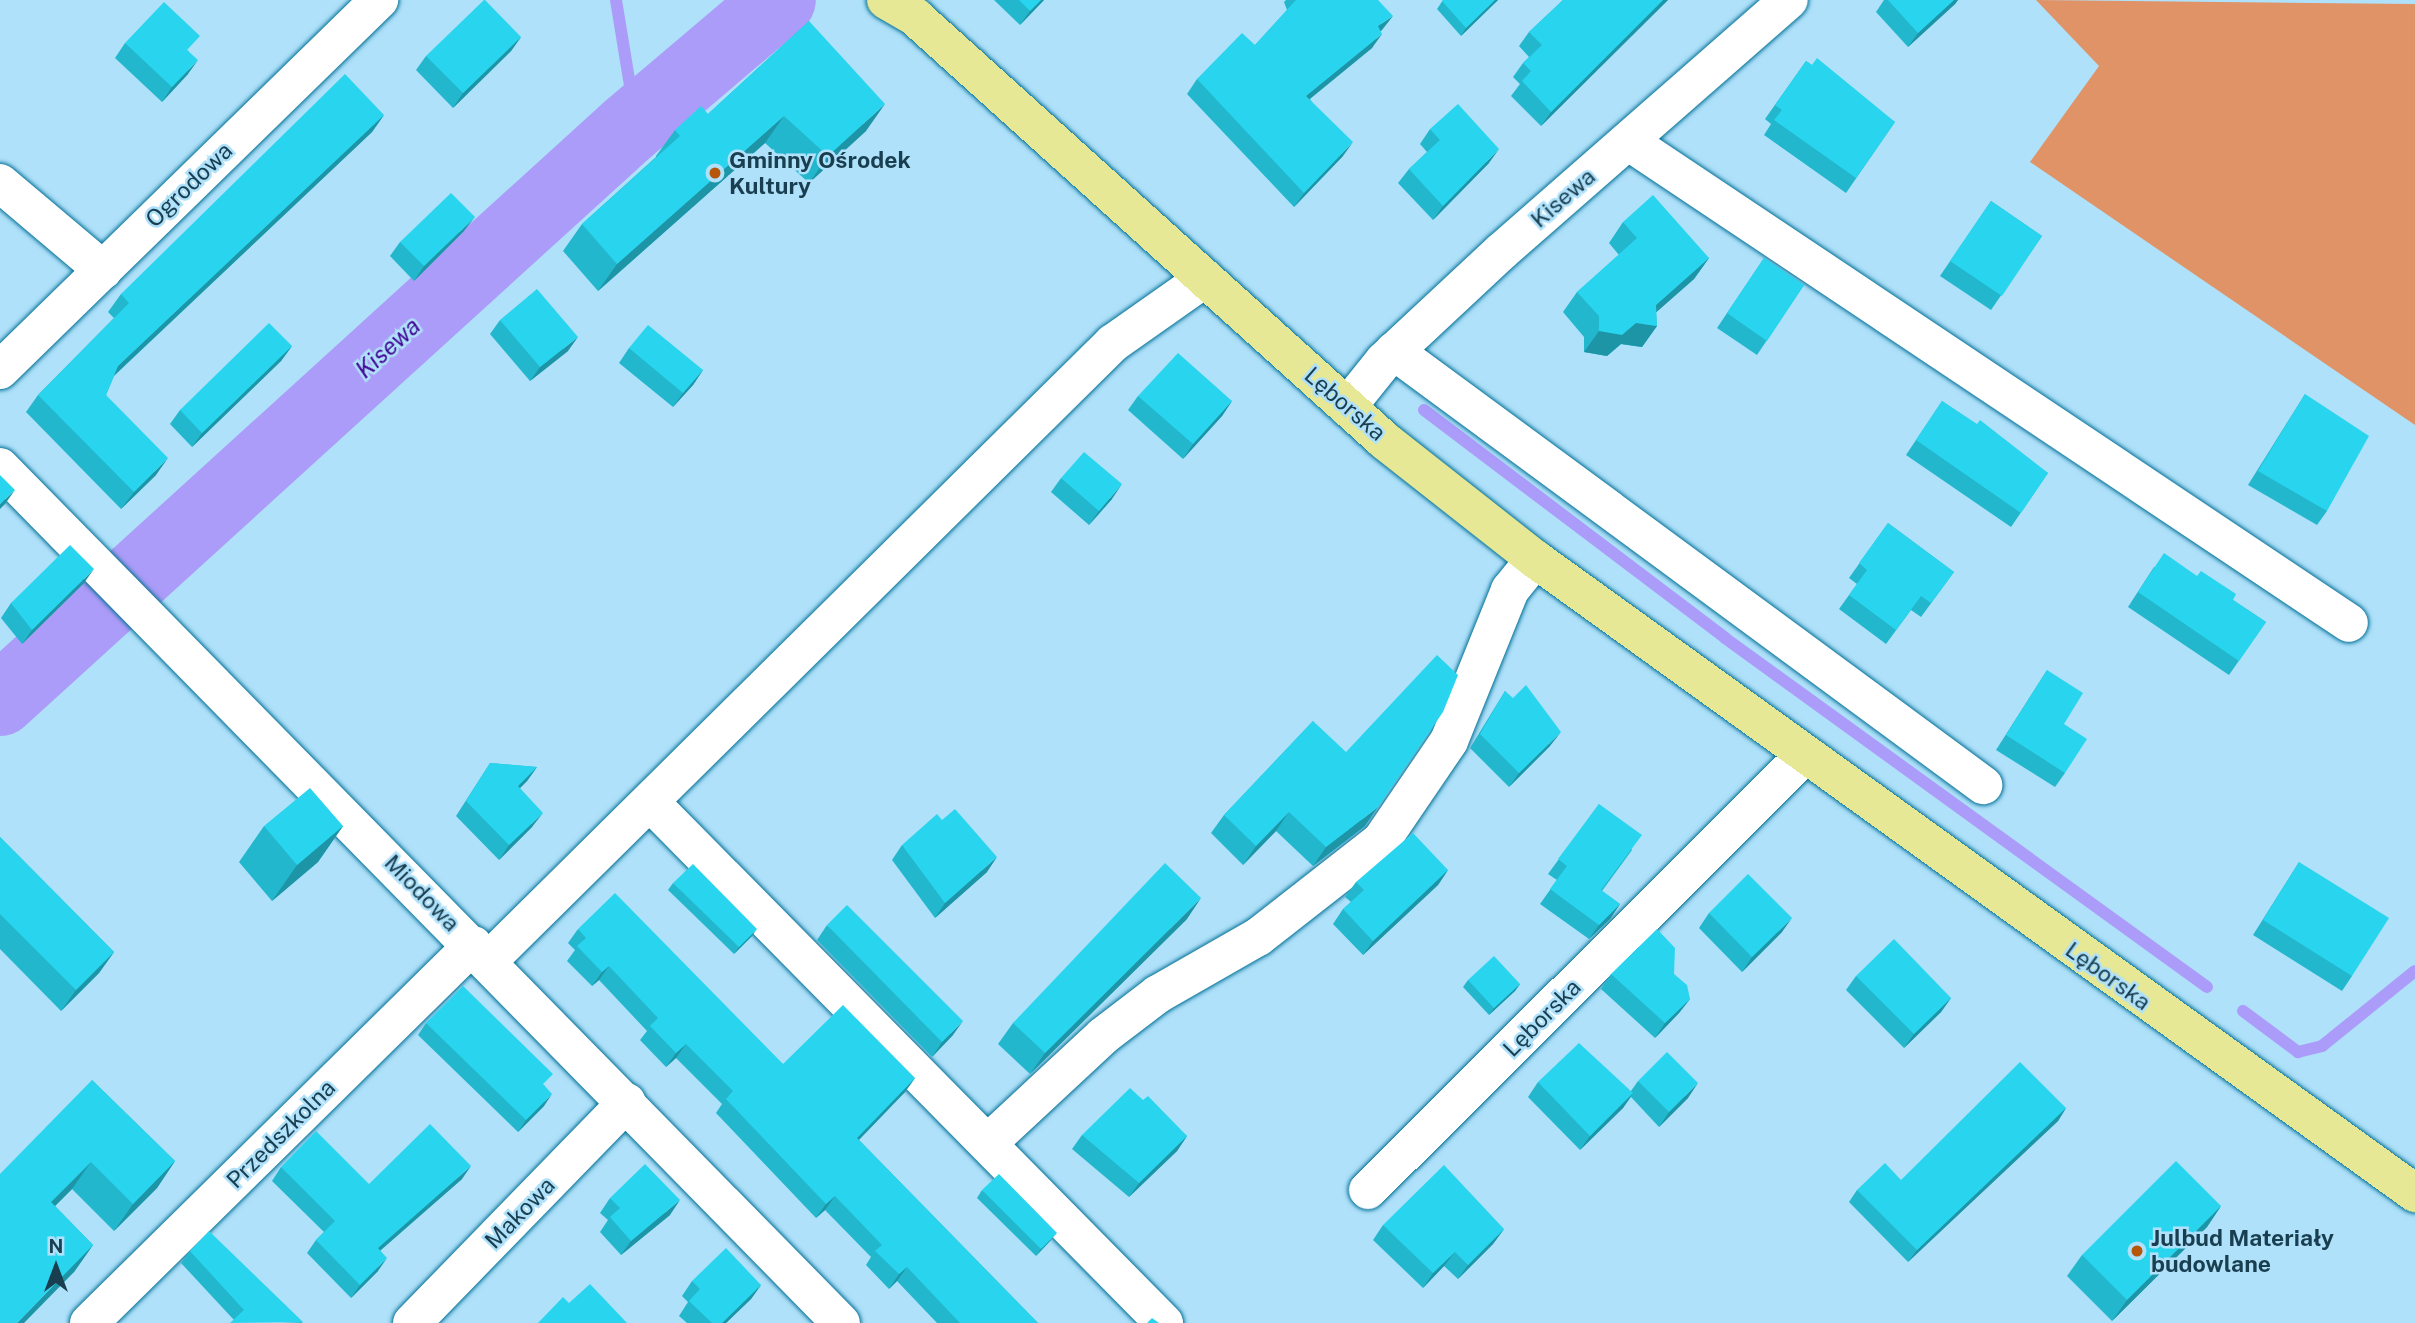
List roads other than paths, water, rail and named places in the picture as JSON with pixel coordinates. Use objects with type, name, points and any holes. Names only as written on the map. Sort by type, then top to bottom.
[{"type":"main road","name":"Lęborska","points":[[902,6],[1347,407],[1535,559],[1804,756],[2415,1193]]},
{"type":"street","name":"Ogrodowa","points":[[0,370],[379,0]]},
{"type":"street","name":"Kisewa","points":[[1347,407],[1394,351],[1789,0]]},
{"type":"street","points":[[1628,141],[2349,623]]},
{"type":"street","points":[[0,183],[103,270]]},
{"type":"street","name":"Przedszkolna","points":[[89,1323],[480,953],[650,802],[1113,343],[1204,279]]},
{"type":"street","points":[[1394,351],[1983,785]]},
{"type":"street","name":"Miodowa","points":[[0,467],[627,1102],[841,1323]]},
{"type":"street","points":[[988,1143],[1103,1036],[1158,994],[1258,937],[1381,841],[1449,741],[1510,590],[1535,559]]},
{"type":"street","name":"Lęborska","points":[[1368,1190],[1804,756]]},
{"type":"street","points":[[650,802],[1164,1323]]},
{"type":"street","name":"Makowa","points":[[412,1323],[627,1102]]},
{"type":"waterway","points":[[616,0],[631,92],[628,129]]},
{"type":"waterway","name":"Kisewa","points":[[0,700],[628,129],[780,0]]},
{"type":"waterway","points":[[1424,410],[1725,638],[2207,987]]},
{"type":"waterway","points":[[2243,1011],[2298,1052],[2322,1046],[2415,971]]},
{"type":"place","name":"Gminny Ośrodek Kultury","points":[[715,173]]},
{"type":"place","name":"Julbud Materiały budowlane","points":[[2137,1251]]}]
